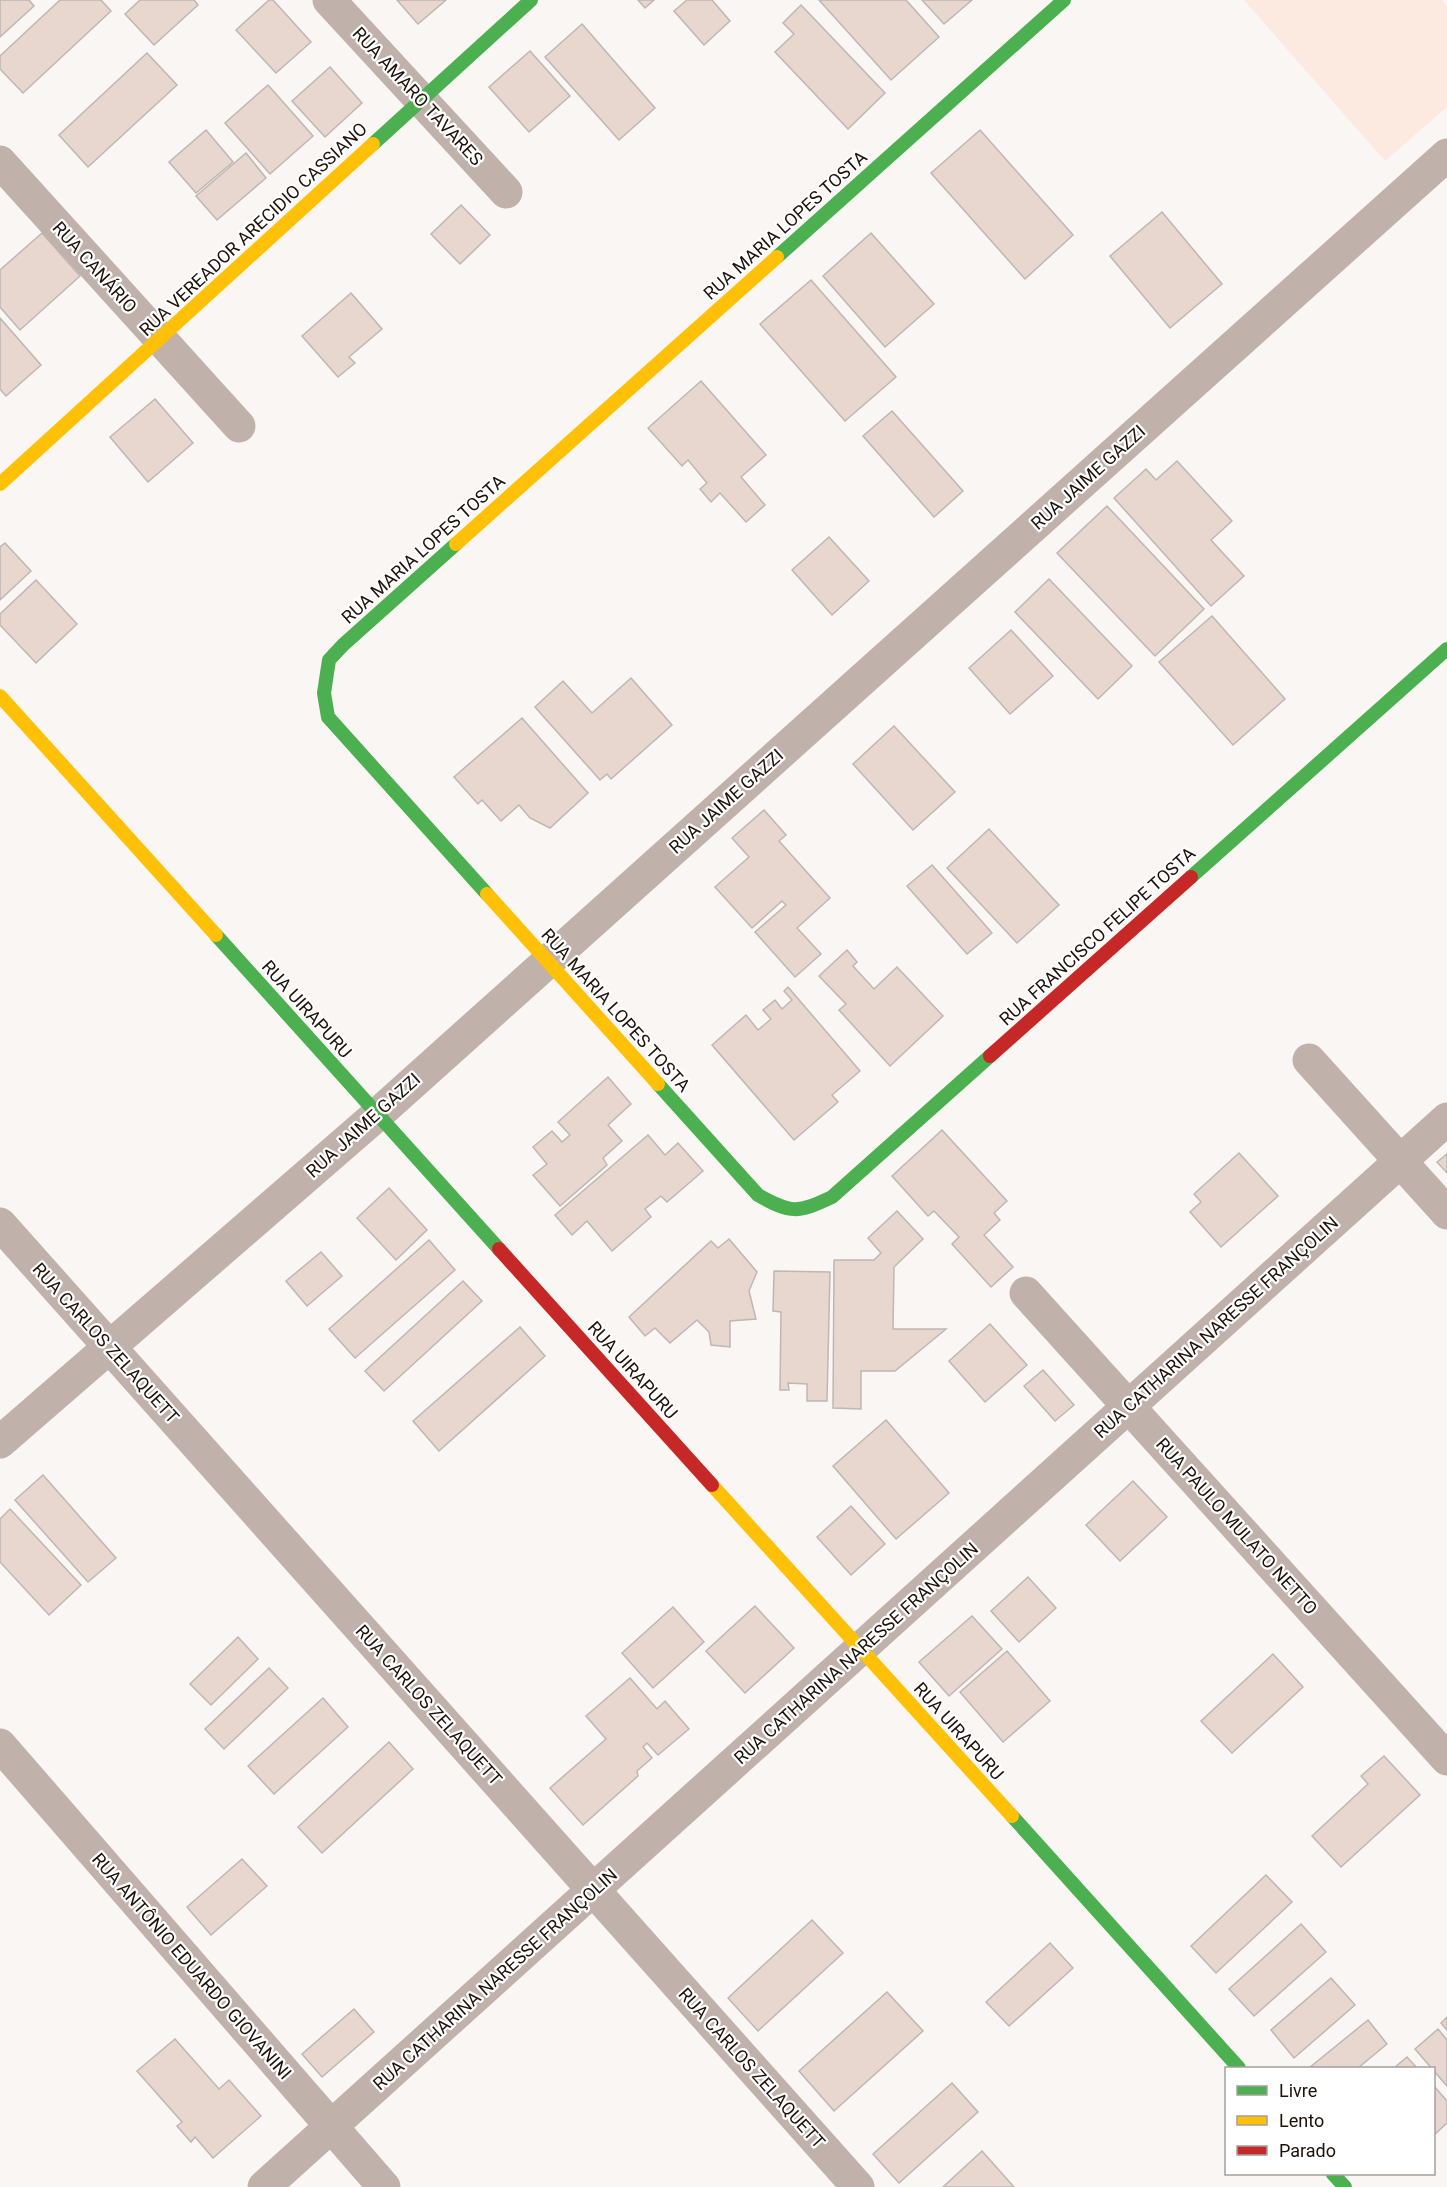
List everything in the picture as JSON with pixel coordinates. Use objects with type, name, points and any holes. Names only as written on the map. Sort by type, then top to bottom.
[{"type":"street","name":"RUA AMARO TAVARES","points":[[329,0],[420,101],[507,192]]},
{"type":"street","name":"RUA VEREADOR ARECIDIO CASSIANO","points":[[0,484],[531,0]]},
{"type":"street","name":"RUA MARIA LOPES TOSTA","points":[[758,1195],[328,717],[324,693],[329,660],[343,645],[1064,0]]},
{"type":"street","name":"RUA JAIME GAZZI","points":[[0,1442],[378,1114],[1447,155]]},
{"type":"street","name":"RUA CANÁRIO","points":[[0,162],[239,426]]},
{"type":"street","name":"RUA FRANCISCO FELIPE TOSTA","points":[[758,1195],[782,1209],[804,1210],[832,1197],[1447,649]]},
{"type":"street","name":"RUA UIRAPURU","points":[[0,696],[1238,2067]]},
{"type":"street","points":[[1309,1060],[1447,1213]]},
{"type":"street","name":"RUA CATHARINA NARESSE FRANÇOLIN","points":[[264,2187],[1447,1119]]},
{"type":"street","name":"RUA CARLOS ZELAQUETT","points":[[0,1224],[858,2187]]},
{"type":"street","name":"RUA PAULO MULATO NETTO","points":[[1026,1293],[1447,1759]]},
{"type":"street","name":"RUA ANTÔNIO EDUARDO GIOVANINI","points":[[0,1745],[384,2187]]},
{"type":"street","points":[[1334,2175],[1346,2187]]},
{"type":"shaded area","points":[[1244,0],[1442,0],[1447,6],[1447,107],[1385,161]]},
{"type":"building","points":[[0,0],[29,0],[34,6],[0,37]]},
{"type":"building","points":[[60,0],[101,0],[111,11],[23,93],[0,69],[0,56]]},
{"type":"building","points":[[140,0],[194,0],[198,5],[154,45],[125,14]]},
{"type":"building","points":[[269,0],[273,0],[311,42],[276,73],[236,30]]},
{"type":"building","points":[[397,0],[446,0],[418,24]]},
{"type":"building","points":[[638,0],[654,0],[645,8]]},
{"type":"building","points":[[687,0],[712,0],[730,21],[704,45],[674,11]]},
{"type":"building","points":[[819,0],[906,0],[939,37],[891,80]]},
{"type":"building","points":[[922,0],[972,0],[944,24]]},
{"type":"building","points":[[801,5],[885,93],[848,129],[775,52],[794,34],[783,23]]},
{"type":"building","points":[[582,24],[655,108],[619,140],[545,57]]},
{"type":"building","points":[[530,51],[570,96],[529,132],[489,87]]},
{"type":"building","points":[[147,53],[177,85],[88,167],[59,135]]},
{"type":"building","points":[[330,67],[362,103],[325,137],[292,101]]},
{"type":"building","points":[[268,85],[313,136],[270,174],[225,123]]},
{"type":"building","points":[[206,130],[233,162],[196,193],[169,162]]},
{"type":"building","points":[[980,130],[1073,235],[1025,279],[931,173]]},
{"type":"building","points":[[246,153],[266,178],[217,220],[196,196]]},
{"type":"building","points":[[461,205],[490,235],[460,264],[431,234]]},
{"type":"building","points":[[1162,212],[1222,284],[1170,328],[1110,256]]},
{"type":"building","points":[[42,233],[80,276],[20,330],[0,307],[0,270]]},
{"type":"building","points":[[871,233],[934,304],[885,347],[823,276]]},
{"type":"building","points":[[811,280],[896,377],[845,421],[760,324]]},
{"type":"building","points":[[351,293],[382,329],[349,357],[355,363],[338,377],[302,336]]},
{"type":"building","points":[[0,318],[41,365],[6,396],[0,389]]},
{"type":"building","points":[[701,381],[766,455],[741,477],[765,505],[746,522],[720,493],[711,502],[700,489],[707,483],[688,460],[682,466],[648,428]]},
{"type":"building","points":[[155,399],[193,443],[148,482],[110,437]]},
{"type":"building","points":[[892,411],[963,491],[934,517],[863,436]]},
{"type":"building","points":[[1177,461],[1232,521],[1211,540],[1244,576],[1211,606],[1114,498],[1146,469],[1156,480]]},
{"type":"building","points":[[1107,506],[1204,609],[1155,656],[1057,553]]},
{"type":"building","points":[[829,537],[869,581],[832,615],[792,570]]},
{"type":"building","points":[[5,543],[31,571],[0,600],[0,547]]},
{"type":"building","points":[[1049,579],[1132,666],[1098,699],[1015,612]]},
{"type":"building","points":[[36,580],[77,624],[36,663],[0,625],[0,614]]},
{"type":"building","points":[[1212,616],[1285,699],[1233,745],[1159,662]]},
{"type":"building","points":[[1011,630],[1053,676],[1010,714],[969,668]]},
{"type":"building","points":[[631,678],[672,725],[611,779],[607,774],[600,780],[535,707],[563,681],[592,713]]},
{"type":"building","points":[[522,718],[588,793],[550,828],[530,818],[519,805],[501,821],[482,800],[478,804],[454,777]]},
{"type":"building","points":[[894,726],[955,792],[913,830],[853,764]]},
{"type":"building","points":[[764,810],[786,835],[779,841],[830,898],[797,928],[821,954],[795,977],[755,932],[786,905],[782,901],[752,928],[715,887],[749,857],[732,838]]},
{"type":"building","points":[[989,829],[1059,905],[1017,943],[947,868]]},
{"type":"building","points":[[932,865],[992,933],[967,954],[907,886]]},
{"type":"building","points":[[847,950],[857,962],[853,966],[874,989],[897,967],[943,1016],[890,1066],[839,1010],[846,1004],[819,976]]},
{"type":"building","points":[[788,987],[860,1071],[832,1095],[838,1102],[794,1140],[712,1045],[746,1015],[758,1030],[771,1019],[763,1010],[775,1000],[782,1009],[792,1000],[784,991]]},
{"type":"building","points":[[608,1077],[631,1104],[608,1125],[622,1141],[603,1158],[607,1165],[560,1206],[533,1175],[547,1164],[533,1147],[552,1131],[562,1142],[570,1135],[558,1122]]},
{"type":"building","points":[[942,1130],[1007,1201],[994,1213],[1000,1220],[984,1235],[1013,1267],[991,1287],[952,1244],[959,1237],[934,1211],[928,1216],[892,1176]]},
{"type":"building","points":[[648,1135],[665,1155],[678,1143],[703,1171],[667,1202],[661,1196],[645,1209],[651,1217],[612,1251],[587,1221],[572,1235],[555,1215]]},
{"type":"building","points":[[1239,1153],[1278,1196],[1221,1247],[1190,1212],[1201,1202],[1194,1194]]},
{"type":"building","points":[[1447,1154],[1447,1173],[1437,1162]]},
{"type":"building","points":[[389,1188],[427,1230],[396,1260],[357,1218]]},
{"type":"building","points":[[897,1211],[923,1239],[894,1267],[893,1329],[946,1329],[895,1371],[861,1371],[861,1409],[833,1408],[834,1260],[874,1260],[881,1253],[868,1238]]},
{"type":"building","points":[[729,1239],[757,1272],[749,1291],[756,1319],[730,1321],[730,1347],[711,1345],[709,1332],[697,1320],[670,1343],[655,1328],[645,1336],[629,1317],[711,1241],[718,1248]]},
{"type":"building","points":[[429,1240],[455,1270],[355,1358],[329,1329]]},
{"type":"building","points":[[321,1252],[342,1276],[307,1306],[286,1281]]},
{"type":"building","points":[[774,1271],[830,1272],[827,1401],[807,1401],[807,1384],[788,1383],[789,1390],[780,1390],[781,1312],[773,1311]]},
{"type":"building","points":[[463,1281],[482,1301],[384,1391],[365,1371]]},
{"type":"building","points":[[990,1324],[1027,1365],[985,1402],[949,1361]]},
{"type":"building","points":[[520,1327],[545,1356],[439,1451],[413,1421]]},
{"type":"building","points":[[1043,1370],[1074,1405],[1055,1421],[1024,1386]]},
{"type":"building","points":[[886,1420],[949,1493],[896,1539],[833,1466]]},
{"type":"building","points":[[43,1475],[116,1558],[88,1582],[15,1500]]},
{"type":"building","points":[[1133,1481],[1167,1517],[1120,1561],[1086,1525]]},
{"type":"building","points":[[851,1506],[885,1544],[851,1575],[817,1537]]},
{"type":"building","points":[[10,1509],[81,1585],[49,1615],[0,1562],[0,1519]]},
{"type":"building","points":[[1028,1577],[1056,1608],[1019,1642],[991,1611]]},
{"type":"building","points":[[755,1606],[794,1648],[745,1693],[706,1651]]},
{"type":"building","points":[[673,1607],[704,1642],[653,1688],[622,1653]]},
{"type":"building","points":[[972,1616],[1002,1649],[949,1696],[919,1662]]},
{"type":"building","points":[[238,1637],[258,1659],[211,1705],[190,1684]]},
{"type":"building","points":[[1007,1651],[1050,1701],[1003,1742],[960,1692]]},
{"type":"building","points":[[1273,1654],[1303,1687],[1232,1753],[1201,1721]]},
{"type":"building","points":[[269,1668],[288,1688],[224,1749],[205,1729]]},
{"type":"building","points":[[630,1678],[657,1709],[665,1701],[689,1729],[658,1755],[647,1743],[643,1747],[652,1758],[637,1771],[638,1776],[583,1825],[550,1788],[606,1739],[586,1716]]},
{"type":"building","points":[[323,1698],[348,1727],[274,1794],[248,1766]]},
{"type":"building","points":[[389,1742],[413,1769],[322,1853],[298,1827]]},
{"type":"building","points":[[1384,1756],[1420,1795],[1341,1867],[1312,1836],[1368,1784],[1361,1776]]},
{"type":"building","points":[[242,1859],[267,1886],[211,1935],[187,1907]]},
{"type":"building","points":[[1266,1875],[1292,1902],[1216,1973],[1191,1946]]},
{"type":"building","points":[[812,1920],[843,1953],[758,2031],[728,1998]]},
{"type":"building","points":[[1301,1924],[1326,1952],[1254,2016],[1229,1989]]},
{"type":"building","points":[[1050,1943],[1073,1968],[1009,2026],[986,2002]]},
{"type":"building","points":[[1331,1978],[1355,2005],[1294,2058],[1271,2030]]},
{"type":"building","points":[[887,1992],[923,2031],[834,2111],[799,2071]]},
{"type":"building","points":[[354,2009],[374,2032],[322,2077],[302,2054]]},
{"type":"building","points":[[1447,2017],[1447,2030],[1441,2023]]},
{"type":"building","points":[[1368,2020],[1387,2044],[1359,2067],[1310,2067]]},
{"type":"building","points":[[1438,2029],[1447,2040],[1447,2086],[1435,2072],[1435,2067],[1431,2067],[1415,2049]]},
{"type":"building","points":[[175,2039],[219,2089],[229,2080],[261,2116],[213,2158],[195,2137],[191,2142],[177,2126],[182,2122],[137,2071]]},
{"type":"building","points":[[1407,2057],[1416,2067],[1395,2067]]},
{"type":"building","points":[[952,2083],[978,2112],[899,2183],[873,2154]]},
{"type":"building","points":[[1435,2087],[1447,2101],[1447,2123],[1435,2134]]},
{"type":"building","points":[[982,2151],[1014,2187],[943,2187]]},
{"type":"traffic: fast","points":[[373,144],[531,0]]},
{"type":"traffic: fast","points":[[777,257],[1064,0]]},
{"type":"traffic: fast","points":[[456,544],[329,660],[324,693],[328,717],[487,894]]},
{"type":"traffic: fast","points":[[1191,877],[1447,649]]},
{"type":"traffic: fast","points":[[216,935],[499,1249]]},
{"type":"traffic: fast","points":[[658,1084],[758,1195],[779,1206],[795,1209],[811,1206],[832,1197],[990,1056]]},
{"type":"traffic: fast","points":[[1012,1816],[1238,2067]]},
{"type":"traffic: fast","points":[[1334,2175],[1345,2187]]},
{"type":"traffic: slow","points":[[0,484],[373,144]]},
{"type":"traffic: slow","points":[[456,544],[777,257]]},
{"type":"traffic: slow","points":[[0,696],[216,935]]},
{"type":"traffic: slow","points":[[487,894],[658,1084]]},
{"type":"traffic: slow","points":[[712,1485],[1012,1816]]},
{"type":"traffic: jam","points":[[990,1056],[1191,877]]},
{"type":"traffic: jam","points":[[499,1249],[712,1485]]}]
